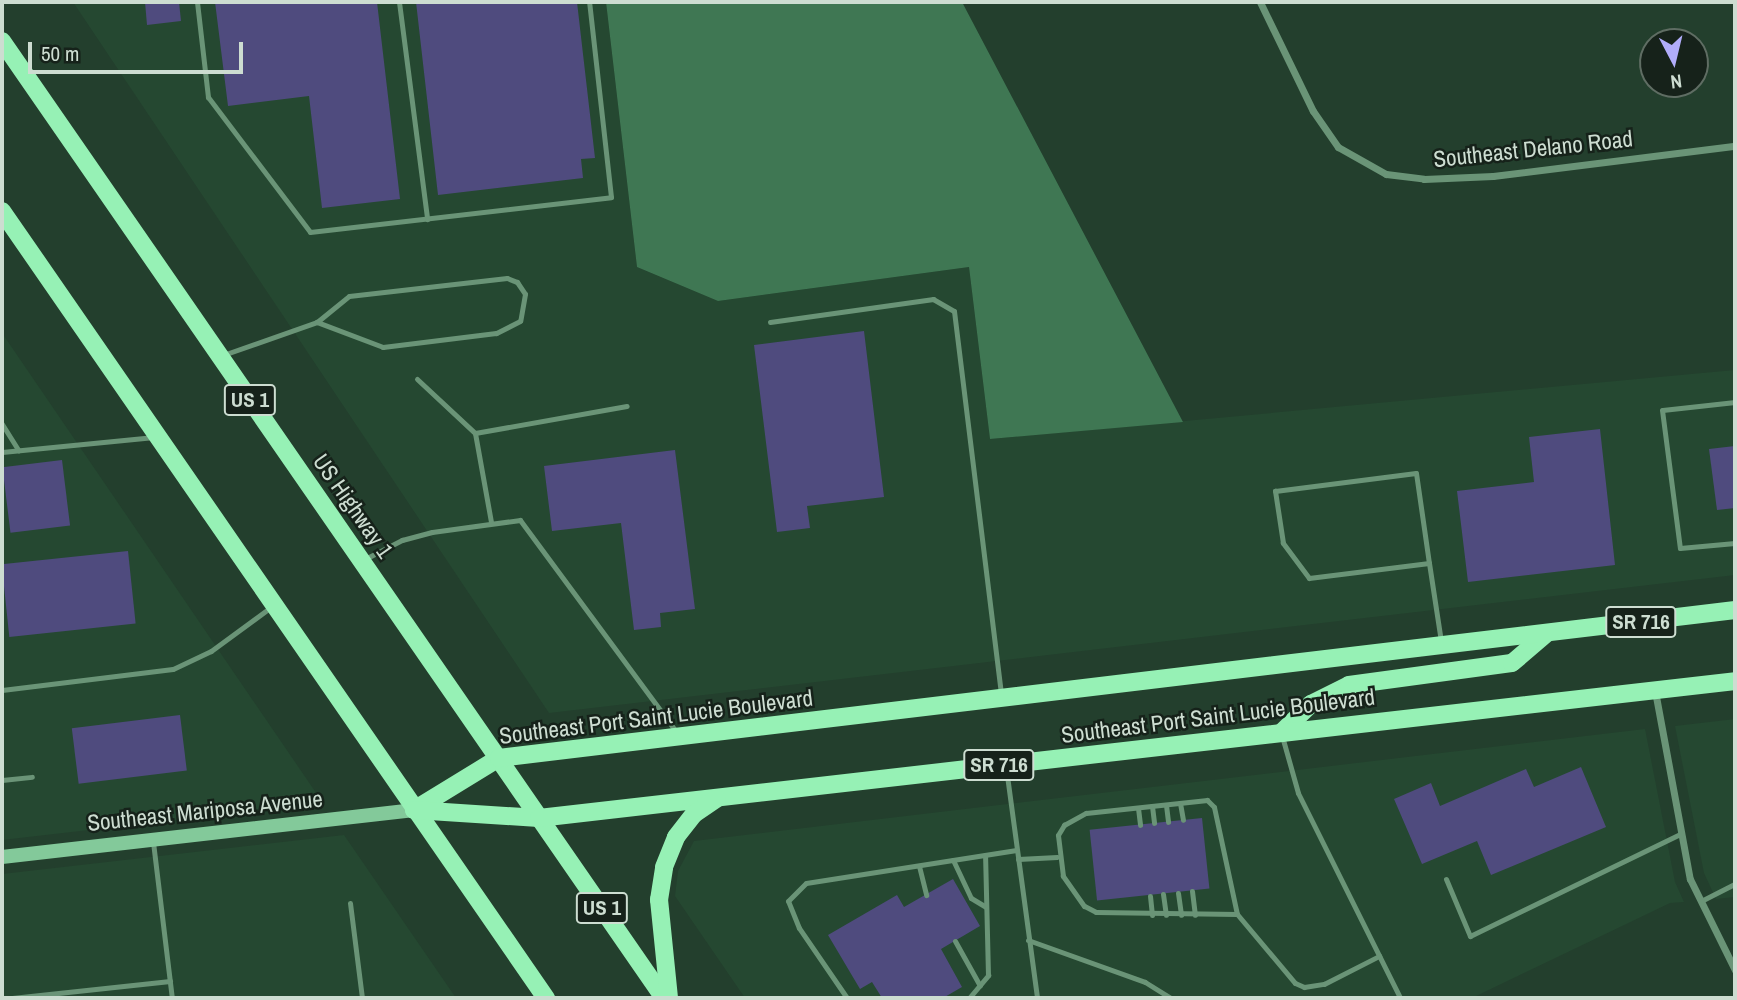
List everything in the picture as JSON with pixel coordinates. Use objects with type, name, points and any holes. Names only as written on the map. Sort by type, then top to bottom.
[{"type":"main road","name":"US Highway 1","points":[[2,41],[666,998]]},
{"type":"main road","points":[[2,211],[546,998]]},
{"type":"main road","name":"Southeast Port Saint Lucie Boulevard","points":[[414,810],[499,758],[1735,610]]},
{"type":"main road","points":[[1281,733],[1311,704],[1349,685],[1512,663],[1547,634]]},
{"type":"main road","name":"Southeast Port Saint Lucie Boulevard","points":[[414,810],[539,818],[1735,681]]},
{"type":"main road","points":[[666,998],[659,900],[664,867],[676,837],[694,814],[718,797]]},
{"type":"main road","name":"Southeast Mariposa Avenue","points":[[2,857],[414,810]]},
{"type":"street","name":"Southeast Delano Road","points":[[1261,2],[1312,111],[1339,147],[1386,174],[1424,179],[1493,176],[1735,146]]},
{"type":"street","points":[[1655,691],[1690,879],[1735,970]]},
{"type":"lane","points":[[197,2],[208,97],[310,232],[611,197],[589,2]]},
{"type":"lane","points":[[399,2],[427,219]]},
{"type":"lane","points":[[220,356],[317,321],[349,296],[507,278],[517,282],[525,294],[520,321],[496,333],[383,347],[317,321]]},
{"type":"lane","points":[[770,322],[933,299],[954,311],[1002,699]]},
{"type":"lane","points":[[417,379],[475,433],[491,522]]},
{"type":"lane","points":[[1735,402],[1662,410],[1680,548],[1735,543]]},
{"type":"lane","points":[[475,433],[627,406]]},
{"type":"lane","points":[[2,424],[18,450]]},
{"type":"lane","points":[[2,452],[157,436]]},
{"type":"lane","points":[[1429,562],[1309,578],[1283,543],[1275,491],[1416,473],[1442,647]]},
{"type":"lane","points":[[362,561],[402,540],[491,522],[520,520],[680,737]]},
{"type":"lane","points":[[2,690],[173,669],[211,651],[274,605]]},
{"type":"lane","points":[[1281,733],[1298,793],[1400,998]]},
{"type":"lane","points":[[1005,765],[1037,998]]},
{"type":"lane","points":[[2,780],[32,777]]},
{"type":"lane","points":[[1237,914],[1113,915],[1084,906],[1063,876],[1057,857],[1058,835],[1072,819],[1207,800],[1214,807],[1237,914],[1295,983],[1304,987],[1324,984],[1379,956]]},
{"type":"lane","points":[[1181,803],[1183,820]]},
{"type":"lane","points":[[1166,805],[1168,822]]},
{"type":"lane","points":[[1152,806],[1154,823]]},
{"type":"lane","points":[[1138,808],[1140,825]]},
{"type":"lane","points":[[1446,879],[1470,936],[1680,834]]},
{"type":"lane","points":[[153,839],[172,998]]},
{"type":"lane","points":[[847,998],[799,928],[788,901],[806,883],[1016,850]]},
{"type":"lane","points":[[969,998],[988,975],[985,855]]},
{"type":"lane","points":[[1018,859],[1057,857]]},
{"type":"lane","points":[[953,860],[971,898],[986,907]]},
{"type":"lane","points":[[919,866],[926,895]]},
{"type":"lane","points":[[1700,901],[1735,884]]},
{"type":"lane","points":[[1192,891],[1195,915]]},
{"type":"lane","points":[[1178,892],[1181,915]]},
{"type":"lane","points":[[1163,894],[1166,915]]},
{"type":"lane","points":[[1150,896],[1152,915]]},
{"type":"lane","points":[[350,903],[362,998]]},
{"type":"lane","points":[[1028,940],[1144,982],[1171,998]]},
{"type":"lane","points":[[955,941],[980,986]]},
{"type":"lane","points":[[12,998],[170,981]]},
{"type":"shaded area","points":[[73,2],[606,2],[637,267],[718,301],[969,267],[990,439],[1735,370],[1735,575],[549,713]]},
{"type":"shaded area","points":[[606,2],[962,2],[1183,422],[990,439],[969,267],[718,301],[637,267]]},
{"type":"shaded area","points":[[2,333],[323,803],[2,840]]},
{"type":"shaded area","points":[[1735,719],[1735,897],[1716,899],[1704,873],[1675,726]]},
{"type":"shaded area","points":[[1645,729],[1675,882],[1684,902],[1670,903],[1472,998],[745,998],[675,896],[678,871],[694,841]]},
{"type":"shaded area","points":[[344,835],[456,998],[2,998],[2,874]]},
{"type":"building","points":[[145,2],[179,2],[181,21],[147,25]]},
{"type":"building","points":[[215,2],[377,2],[400,199],[322,208],[309,96],[228,106]]},
{"type":"building","points":[[416,2],[577,2],[595,158],[581,159],[583,178],[438,195]]},
{"type":"building","points":[[864,331],[884,497],[807,506],[810,528],[777,532],[754,345]]},
{"type":"building","points":[[1600,429],[1615,565],[1468,582],[1457,491],[1534,482],[1529,437]]},
{"type":"building","points":[[1735,446],[1735,508],[1717,510],[1709,449]]},
{"type":"building","points":[[675,450],[695,609],[660,613],[661,627],[634,630],[621,523],[552,531],[544,466]]},
{"type":"building","points":[[62,460],[70,526],[10,533],[2,467]]},
{"type":"building","points":[[128,551],[136,624],[9,637],[2,564]]},
{"type":"building","points":[[180,715],[187,771],[79,784],[72,728]]},
{"type":"building","points":[[1581,767],[1606,827],[1491,875],[1477,841],[1422,864],[1394,799],[1431,783],[1440,806],[1526,769],[1534,787]]},
{"type":"building","points":[[1202,818],[1209,889],[1097,900],[1090,830]]},
{"type":"building","points":[[953,879],[980,926],[941,949],[962,987],[943,998],[882,998],[872,982],[860,989],[828,935],[897,895],[904,907]]}]
